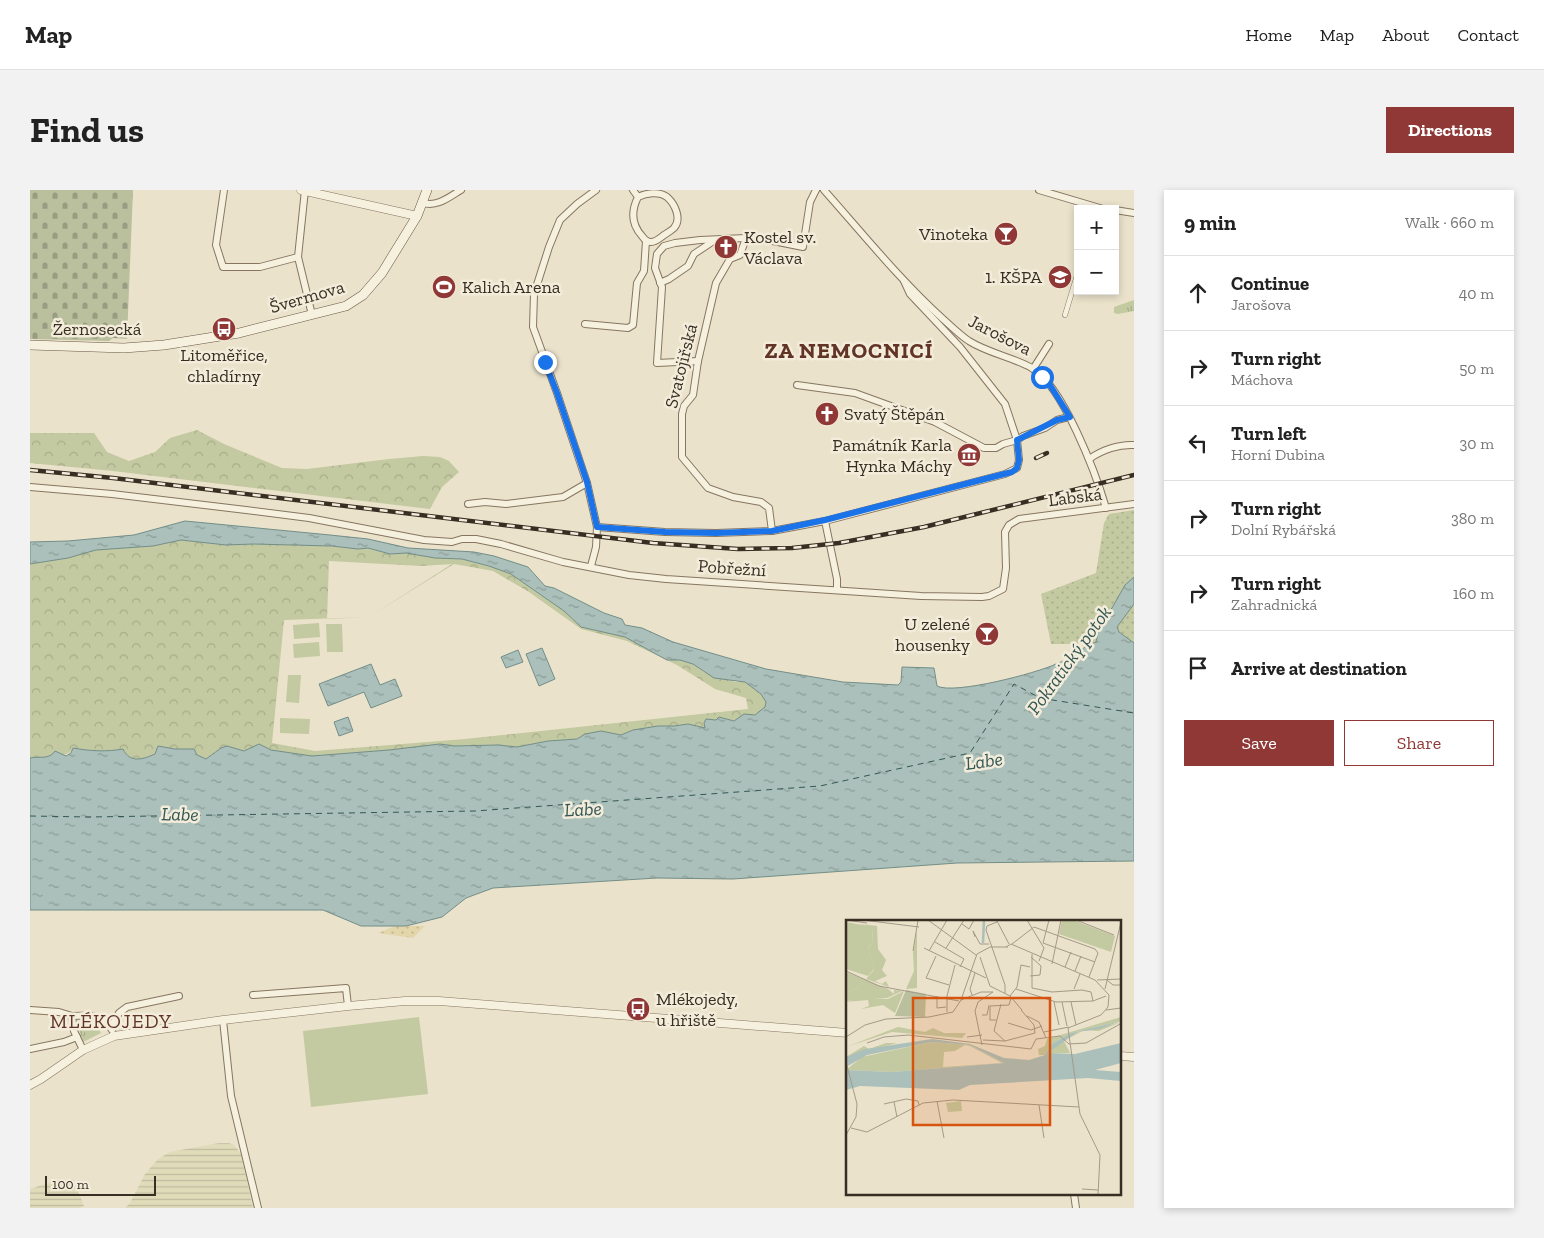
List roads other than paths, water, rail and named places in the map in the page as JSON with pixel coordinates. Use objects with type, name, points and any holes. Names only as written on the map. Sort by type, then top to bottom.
[{"type":"main road","name":"Švermova","points":[[164,344],[239,333],[346,306],[357,300],[369,290],[382,273],[417,216],[427,190]]},
{"type":"main road","name":"Žernosecká","points":[[30,345],[124,348],[164,344]]},
{"type":"street","points":[[224,190],[216,245],[223,268],[260,268],[298,258]]},
{"type":"street","points":[[312,315],[298,258],[303,190],[417,216]]},
{"type":"street","points":[[423,203],[430,205],[438,204],[461,190]]},
{"type":"street","points":[[591,566],[596,547],[597,527],[587,482],[533,327],[534,294],[560,220],[596,190]]},
{"type":"street","points":[[633,190],[638,197]]},
{"type":"street","points":[[698,361],[657,363],[662,287],[655,268],[657,254],[664,246],[675,243],[716,239],[758,238],[803,247],[810,202],[816,190]]},
{"type":"street","name":"Jarošova","points":[[824,190],[904,281],[943,319],[969,341],[1033,369],[1048,382],[1070,417],[1089,459],[1106,508]]},
{"type":"street","points":[[1039,190],[1088,205]]},
{"type":"street","points":[[646,194],[664,195],[672,203],[677,214],[674,228],[656,241],[646,241],[634,226],[634,204],[638,197],[646,194]]},
{"type":"street","points":[[1119,211],[1134,213]]},
{"type":"street","name":"Svatojiřská","points":[[746,238],[740,255],[730,259],[716,283],[698,361],[693,395],[684,406],[682,414],[682,457],[708,488],[733,497],[760,502],[769,508],[772,531]]},
{"type":"street","points":[[660,283],[688,266],[694,254],[716,239]]},
{"type":"street","points":[[585,324],[628,328],[633,325],[637,283],[644,271],[646,241]]},
{"type":"street","points":[[597,527],[665,532],[772,531],[825,520],[1012,472],[1017,468],[1019,460],[1017,440],[1005,404],[960,347],[910,294],[904,281]]},
{"type":"street","points":[[1065,315],[1074,285]]},
{"type":"street","points":[[1033,369],[1049,344]]},
{"type":"street","points":[[797,385],[855,393],[935,422],[984,448],[996,448],[1057,420],[1070,417]]},
{"type":"street","points":[[1089,459],[1096,454],[1117,446],[1134,445]]},
{"type":"street","points":[[468,504],[485,502],[506,504],[563,497],[587,482]]},
{"type":"street","name":"Pobřežní","points":[[30,487],[112,494],[310,518],[424,540],[452,542],[462,539],[476,539],[501,544],[556,560],[629,575],[666,579],[921,596],[982,597],[989,596],[1003,589]]},
{"type":"street","name":"Labská","points":[[1003,589],[1006,568],[1005,532],[1009,525],[1019,519],[1134,504]]},
{"type":"street","points":[[825,520],[837,579],[837,590]]},
{"type":"street","points":[[253,995],[346,988],[348,1006]]},
{"type":"street","points":[[111,1027],[119,1013],[126,1007],[179,996]]},
{"type":"street","points":[[30,1084],[83,1050],[114,1036],[223,1020],[405,1001],[440,1002],[846,1033]]},
{"type":"street","points":[[30,1010],[60,1012],[72,1016],[100,1017],[111,1027],[114,1036]]},
{"type":"street","points":[[72,1016],[77,1037],[83,1050]]},
{"type":"street","points":[[223,1020],[231,1096],[258,1208]]},
{"type":"street","points":[[30,1049],[64,1042],[77,1037]]},
{"type":"water","points":[[185,521],[368,539],[408,548],[474,552],[494,556],[528,567],[545,586],[554,588],[604,613],[622,619],[625,625],[642,628],[673,642],[766,669],[843,682],[898,685],[901,682],[902,667],[934,668],[937,686],[960,688],[996,682],[1046,668],[1072,657],[1088,645],[1096,642],[1101,620],[1112,608],[1125,585],[1134,577],[1134,604],[1117,627],[1119,632],[1134,643],[1134,861],[957,863],[733,879],[657,878],[493,888],[466,898],[442,917],[406,926],[361,926],[323,910],[30,910],[30,758],[47,757],[55,751],[66,756],[71,753],[73,748],[98,751],[123,749],[129,757],[138,759],[155,754],[158,746],[175,749],[194,749],[197,755],[206,759],[227,746],[244,751],[259,744],[271,750],[312,756],[440,744],[517,747],[548,741],[577,739],[585,734],[601,731],[621,735],[633,730],[658,726],[688,724],[705,728],[704,723],[706,719],[716,720],[719,717],[734,721],[744,714],[755,715],[765,707],[766,702],[761,694],[745,682],[714,678],[693,664],[680,660],[667,660],[625,637],[581,627],[564,611],[511,574],[462,559],[435,558],[406,553],[390,554],[368,548],[253,544],[226,545],[181,540],[153,546],[96,550],[68,558],[30,564],[30,542],[68,541],[134,535]]},
{"type":"water","points":[[542,648],[555,679],[539,686],[526,654]]},
{"type":"water","points":[[518,650],[523,662],[506,668],[501,657]]},
{"type":"water","points":[[371,664],[380,685],[395,679],[402,696],[371,708],[364,692],[328,706],[319,684]]},
{"type":"water","points":[[348,717],[353,731],[339,736],[334,722]]},
{"type":"railway","points":[[1036,458],[1047,453]]},
{"type":"railway","points":[[30,470],[113,478],[653,543],[738,549],[792,548],[839,543],[924,527],[1134,475]]},
{"type":"place","name":"Vinoteka","points":[[1006,234]]},
{"type":"place","name":"Kostel sv. Václava","points":[[726,247]]},
{"type":"place","name":"1. KŠPA","points":[[1060,277]]},
{"type":"place","name":"Kalich Arena","points":[[444,287]]},
{"type":"place","name":"Litoměřice, chladírny","points":[[224,329]]},
{"type":"place","name":"Svatý Štěpán","points":[[827,414]]},
{"type":"place","name":"Památník Karla Hynka Máchy","points":[[969,455]]},
{"type":"place","name":"U zelené housenky","points":[[987,634]]},
{"type":"place","name":"Mlékojedy, u hřiště","points":[[638,1009]]},
{"type":"district","name":"ZA NEMOCNICÍ","points":[[849,350]]},
{"type":"district","name":"MLÉKOJEDY","points":[[111,1021]]},
{"type":"water label","name":"Pokratický potok","points":[[1069,660]]},
{"type":"water label","name":"Labe","points":[[984,761]]},
{"type":"water label","name":"Labe","points":[[583,809]]},
{"type":"water label","name":"Labe","points":[[180,814]]}]
